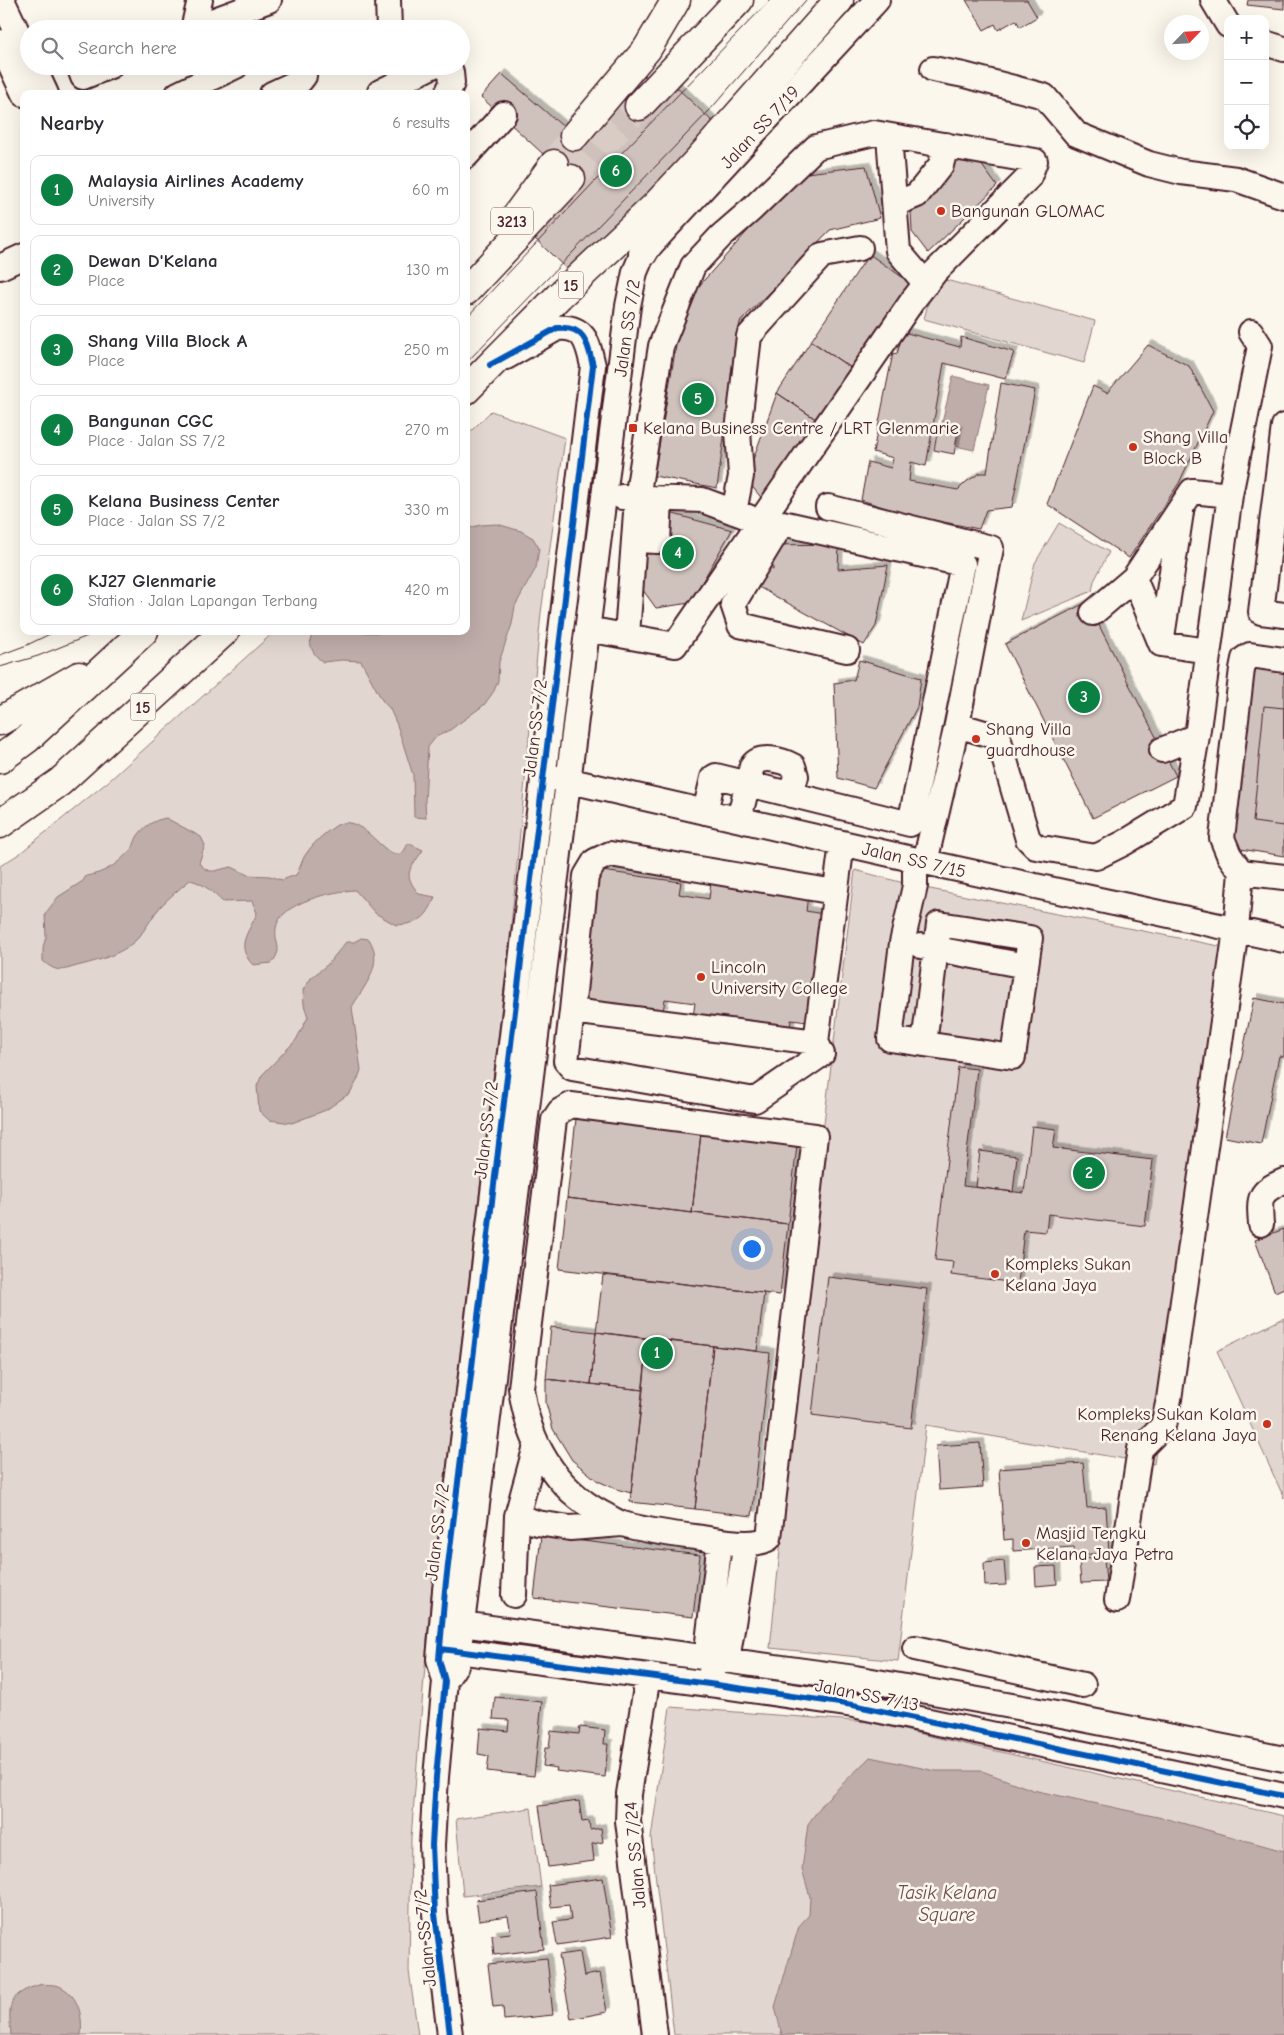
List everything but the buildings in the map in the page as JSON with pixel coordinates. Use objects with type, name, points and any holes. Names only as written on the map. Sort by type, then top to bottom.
[{"type":"main road","points":[[574,136],[647,49],[676,0]]},
{"type":"main road","points":[[639,106],[739,0]]},
{"type":"main road","name":"15","points":[[470,386],[559,296],[654,207],[699,160],[839,0]]},
{"type":"main road","points":[[643,253],[699,160]]},
{"type":"main road","name":"3213","points":[[471,286],[511,223],[563,171]]},
{"type":"main road","points":[[0,759],[27,739],[139,635]]},
{"type":"main road","name":"15","points":[[0,824],[60,782],[221,635]]},
{"type":"main road","points":[[0,721],[118,654]]},
{"type":"street","points":[[2,0],[20,38]]},
{"type":"street","points":[[195,20],[200,0]]},
{"type":"street","points":[[215,20],[269,0]]},
{"type":"street","points":[[388,0],[389,20]]},
{"type":"street","name":"Jalan SS 7/19","points":[[643,253],[877,0]]},
{"type":"street","points":[[1213,0],[1224,20]]},
{"type":"street","points":[[1228,15],[1229,0]]},
{"type":"street","points":[[0,42],[22,90]]},
{"type":"street","points":[[1269,44],[1284,49]]},
{"type":"street","points":[[933,70],[964,75],[1044,96],[1076,134],[1149,164],[1181,172],[1236,179],[1284,196]]},
{"type":"street","points":[[37,75],[44,90]]},
{"type":"street","points":[[186,90],[217,75]]},
{"type":"street","points":[[281,90],[300,81],[304,75]]},
{"type":"street","points":[[384,86],[410,75]]},
{"type":"street","points":[[449,90],[452,83],[451,75]]},
{"type":"street","points":[[470,152],[504,114]]},
{"type":"street","points":[[587,629],[675,645],[913,300],[935,272],[1029,177],[1035,161],[874,133],[816,147],[751,210],[721,236],[693,266],[661,346],[649,499],[634,540],[627,635]]},
{"type":"street","points":[[889,136],[898,251],[926,284]]},
{"type":"street","points":[[895,204],[917,195],[941,165],[946,145]]},
{"type":"street","points":[[734,512],[741,476],[738,431],[749,336],[822,255],[860,248]]},
{"type":"street","name":"Jalan SS 7/2","points":[[452,1622],[568,780],[628,306],[635,272],[643,253]]},
{"type":"street","points":[[0,267],[20,258]]},
{"type":"street","name":"Jalan SS 7/2","points":[[450,2035],[436,1914],[432,1845],[436,1777],[445,1681],[457,1663],[449,1650],[544,775],[594,366],[588,344],[583,335],[567,327],[557,328],[490,365]]},
{"type":"street","points":[[957,725],[998,737],[1028,839],[1036,847],[1096,856],[1124,843],[1185,806],[1197,736],[1230,495],[1260,346],[1251,332]]},
{"type":"street","points":[[1284,426],[1261,612],[1284,615]]},
{"type":"street","points":[[1093,613],[1134,578],[1192,491],[1230,495]]},
{"type":"street","points":[[579,492],[649,499],[702,500],[761,522]]},
{"type":"street","points":[[828,507],[991,548],[957,725],[920,861],[902,943],[890,1040],[1013,1057],[1026,966],[902,943]]},
{"type":"street","points":[[1161,644],[1182,507]]},
{"type":"street","points":[[705,812],[714,777],[910,824],[964,564],[782,523],[733,604],[740,625],[847,650]]},
{"type":"street","points":[[1134,578],[1161,644]]},
{"type":"street","points":[[1161,644],[1208,651]]},
{"type":"street","points":[[1116,1600],[1140,1448],[1163,1426],[1169,1399],[1236,930],[1241,872],[1229,855],[1222,838],[1244,659],[1250,655],[1284,660]]},
{"type":"street","points":[[1162,750],[1197,736]]},
{"type":"street","name":"Jalan SS 7/15","points":[[544,775],[842,844],[1284,940]]},
{"type":"street","points":[[739,819],[747,784]]},
{"type":"street","points":[[835,892],[610,854],[595,861],[586,876],[566,1061],[572,1068],[755,1100],[822,1054],[816,1042],[842,844]]},
{"type":"street","points":[[1241,872],[1284,876]]},
{"type":"street","points":[[924,1044],[935,948]]},
{"type":"street","points":[[572,1012],[816,1042]]},
{"type":"street","points":[[517,1516],[537,1523],[570,1528],[622,1524],[720,1541],[761,1544],[769,1538],[815,1136],[571,1105],[560,1111],[554,1120],[521,1388],[524,1411],[536,1446],[564,1487],[594,1509],[622,1524]]},
{"type":"street","points":[[1261,1224],[1259,1200],[1264,1192],[1284,1181]]},
{"type":"street","points":[[514,1595],[517,1516],[536,1446]]},
{"type":"street","points":[[718,1659],[708,1642],[720,1541]]},
{"type":"street","points":[[717,1685],[718,1659],[737,1597],[746,1542]]},
{"type":"street","points":[[713,1594],[737,1597]]},
{"type":"street","name":"Jalan SS 7/13","points":[[452,1622],[865,1680],[1067,1716],[1284,1759]]},
{"type":"street","points":[[915,1648],[1083,1685]]},
{"type":"street","name":"Jalan SS 7/13","points":[[449,1650],[648,1675],[853,1705],[1284,1796]]},
{"type":"street","name":"Jalan SS 7/24","points":[[648,1675],[629,1794],[628,1821],[655,2035]]},
{"type":"shaded area","points":[[935,277],[1095,321],[1084,363],[924,319]]},
{"type":"shaded area","points":[[491,411],[565,438],[541,613],[509,947],[430,1605],[411,1838],[409,1971],[418,2035],[0,2035],[0,866],[19,854],[110,780],[271,635],[470,635],[470,432]]},
{"type":"shaded area","points":[[1059,523],[1109,552],[1094,581],[1092,591],[1021,621],[1035,563]]},
{"type":"shaded area","name":"Kompleks Sukan Kelana Jaya","points":[[855,870],[915,886],[1224,947],[1203,1117],[1154,1464],[926,1425],[898,1661],[770,1648],[824,1123]]},
{"type":"shaded area","name":"Kompleks Sukan Kolam Renang Kelana Jaya","points":[[1284,1318],[1284,1498],[1217,1351]]},
{"type":"shaded area","name":"Tasik Kelana Square","points":[[670,1707],[868,1722],[1284,1816],[1284,2035],[674,2035],[651,1838]]},
{"type":"shaded area","points":[[531,1808],[541,1887],[463,1896],[456,1819]]},
{"type":"water","points":[[953,376],[989,385],[974,450],[955,446],[958,431],[941,427]]},
{"type":"water","points":[[497,524],[521,531],[533,538],[539,548],[536,568],[515,606],[512,624],[499,662],[498,681],[494,691],[484,705],[450,730],[436,737],[428,747],[426,818],[414,817],[413,775],[390,709],[382,700],[361,661],[323,662],[316,656],[310,640],[311,635],[470,635],[470,528]]},
{"type":"water","points":[[166,818],[201,837],[205,845],[199,863],[207,870],[214,871],[232,867],[248,875],[270,876],[282,880],[296,875],[307,852],[323,835],[337,825],[348,823],[359,827],[387,850],[395,854],[402,853],[408,843],[423,850],[412,866],[409,875],[410,881],[419,894],[435,897],[429,911],[421,919],[416,922],[396,925],[375,913],[355,890],[334,893],[309,900],[287,911],[280,919],[276,928],[278,949],[272,963],[253,965],[244,951],[247,933],[257,913],[252,901],[223,902],[204,886],[190,880],[161,906],[139,937],[120,952],[97,961],[62,970],[53,968],[43,961],[43,947],[46,937],[45,914],[58,897],[83,881],[86,876],[106,870],[117,863],[132,848],[137,837],[146,827],[157,820]]},
{"type":"water","points":[[361,938],[369,939],[375,957],[374,966],[367,983],[352,1007],[361,1070],[357,1081],[350,1093],[326,1110],[292,1123],[269,1120],[259,1111],[257,1086],[262,1075],[296,1040],[308,1017],[304,1005],[303,990],[311,978],[328,964],[346,942],[354,942]]},
{"type":"water","name":"Tasik Kelana Square","points":[[870,1757],[936,1771],[982,1771],[1033,1790],[1167,1819],[1284,1851],[1284,2035],[782,2035],[775,2007],[799,1926],[809,1915],[810,1897],[802,1869],[808,1824],[824,1802]]},
{"type":"water","points":[[42,1984],[59,1986],[67,1991],[76,2001],[80,2014],[81,2035],[11,2035],[11,2007],[16,1996]]},
{"type":"tunnel","points":[[571,179],[639,106]]},
{"type":"tunnel","points":[[554,164],[574,136]]},
{"type":"tram line","points":[[470,314],[612,163],[770,0]]},
{"type":"tram line","points":[[470,359],[709,111],[806,0]]},
{"type":"tram line","points":[[0,655],[48,635]]},
{"type":"tram line","points":[[0,667],[38,656],[90,635]]},
{"type":"cycle path","points":[[450,2035],[435,1914],[432,1845],[445,1681],[439,1659],[445,1590],[593,366],[584,338],[574,330],[566,328],[557,328],[490,365]]},
{"type":"cycle path","points":[[441,1649],[717,1685],[853,1705],[1284,1796]]},
{"type":"place","name":"KJ27 Glenmarie","points":[[616,171]]},
{"type":"place","name":"Bangunan GLOMAC","points":[[941,211]]},
{"type":"place","name":"Kelana Business Center","points":[[698,399]]},
{"type":"place","name":"Kelana Business Centre / LRT Glenmarie","points":[[633,428]]},
{"type":"place","name":"Shang Villa Block B","points":[[1133,447]]},
{"type":"place","name":"Bangunan CGC","points":[[678,553]]},
{"type":"place","name":"Shang Villa Block A","points":[[1084,697]]},
{"type":"place","name":"Shang Villa guardhouse","points":[[976,739]]},
{"type":"place","name":"Lincoln University College","points":[[701,977]]},
{"type":"place","name":"Dewan D'Kelana","points":[[1089,1173]]},
{"type":"place","name":"Kompleks Sukan Kelana Jaya","points":[[995,1274]]},
{"type":"place","name":"Malaysia Airlines Academy","points":[[657,1353]]},
{"type":"place","name":"Kompleks Sukan Kolam Renang Kelana Jaya","points":[[1267,1424]]},
{"type":"place","name":"Masjid Tengku Kelana Jaya Petra","points":[[1026,1543]]}]
